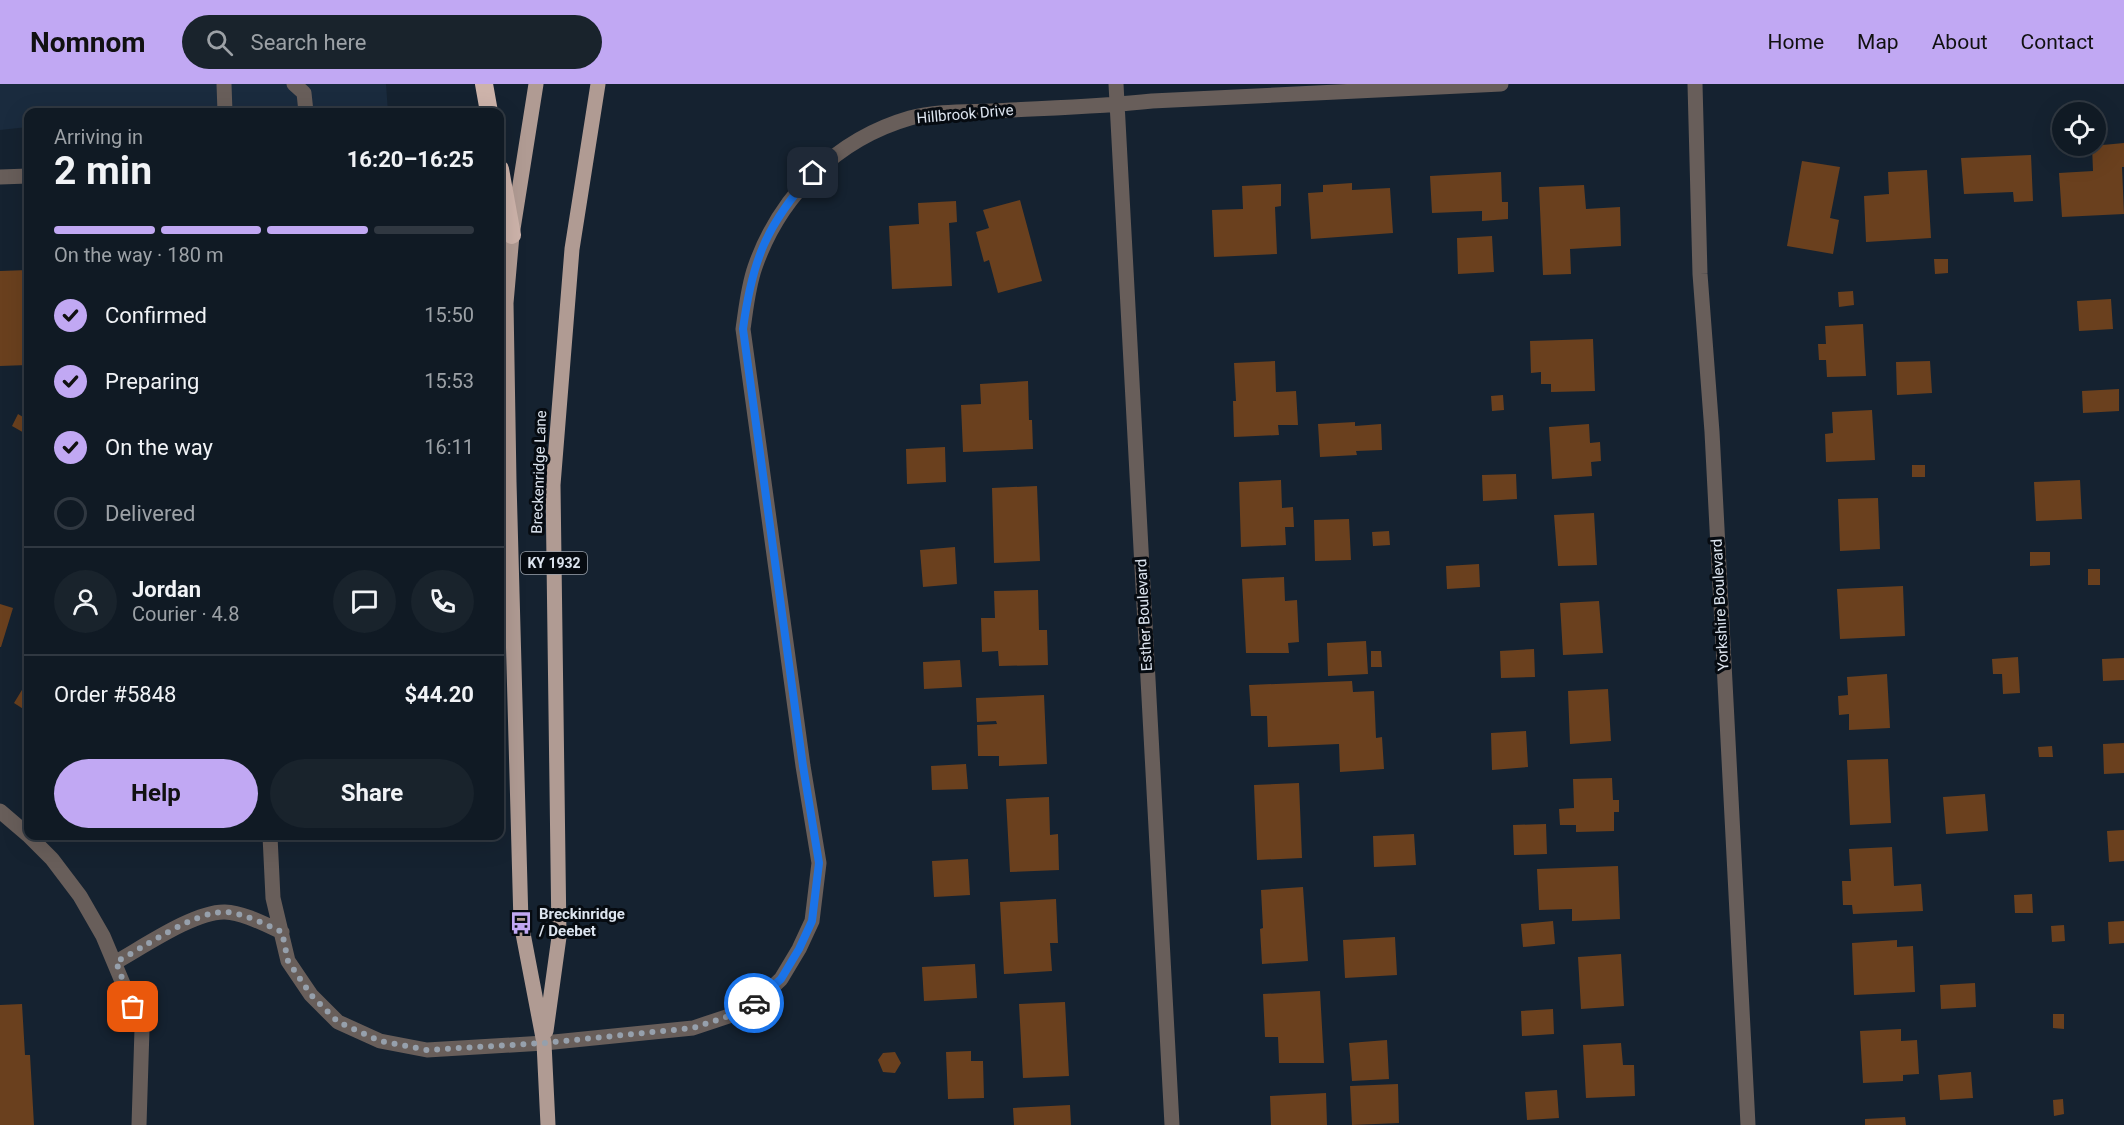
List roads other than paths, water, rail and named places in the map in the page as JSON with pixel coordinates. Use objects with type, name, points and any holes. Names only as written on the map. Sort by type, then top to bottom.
[{"type":"highway","points":[[484,84],[488,108]]},
{"type":"highway","points":[[504,191],[512,235]]},
{"type":"main road","name":"Breckenridge Lane","points":[[536,84],[512,235],[506,303],[521,923],[544,1043],[548,1125]]},
{"type":"main road","name":"Breckenridge Lane","points":[[544,1043],[560,937],[553,485],[572,249],[598,84]]},
{"type":"street","points":[[224,84],[225,108]]},
{"type":"street","points":[[294,84],[304,93],[306,108]]},
{"type":"street","name":"Esther Boulevard","points":[[1116,84],[1172,1125]]},
{"type":"street","name":"Hillbrook Drive","points":[[270,840],[273,898],[288,961],[311,995],[338,1022],[380,1041],[427,1050],[544,1043],[693,1028],[732,1015],[759,1000],[781,979],[812,921],[819,863],[803,766],[743,329],[754,268],[777,216],[793,195],[813,173],[856,140],[911,118],[942,114],[1118,105],[1152,101],[1501,84]]},
{"type":"street","name":"Yorkshire Boulevard","points":[[1695,84],[1700,274],[1712,432],[1748,1125]]},
{"type":"street","points":[[0,177],[24,176]]},
{"type":"street","points":[[0,811],[24,831]]},
{"type":"street","points":[[34,840],[52,859],[80,896],[104,936],[142,1029],[140,1125]]},
{"type":"street","points":[[116,962],[207,915],[224,912],[241,915],[282,932]]},
{"type":"place","name":"Breckinridge / Deebet","points":[[521,923]]}]
